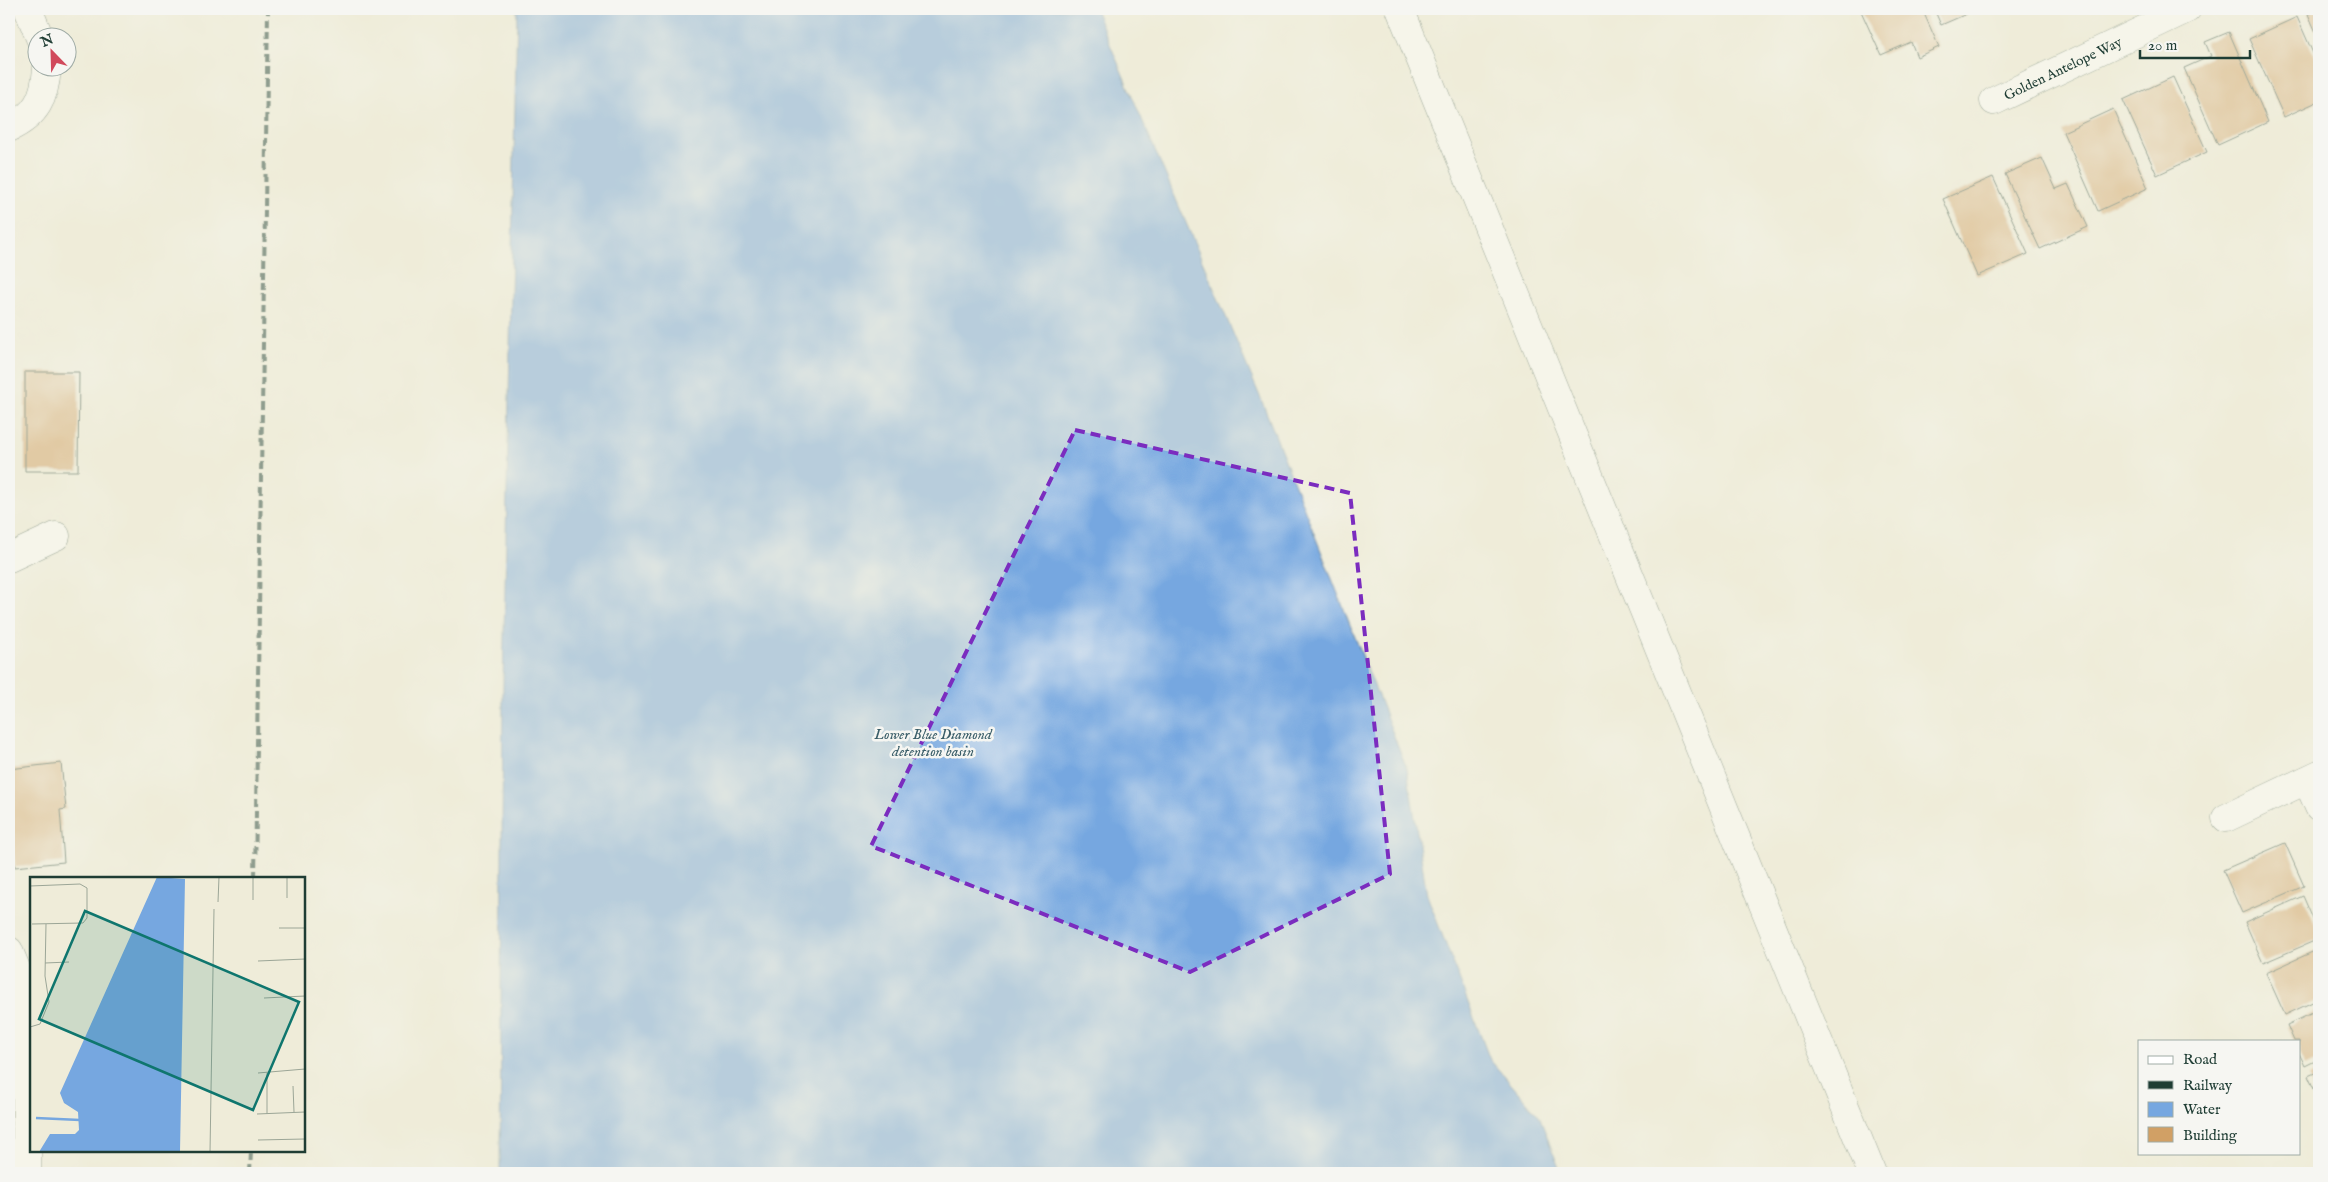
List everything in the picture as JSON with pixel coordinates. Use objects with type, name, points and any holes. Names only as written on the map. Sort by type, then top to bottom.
[{"type":"street","points":[[28,9],[36,28]]},
{"type":"street","points":[[1400,9],[1872,1173]]},
{"type":"street","name":"Golden Antelope Way","points":[[1994,101],[2186,9]]},
{"type":"street","points":[[9,128],[26,119],[46,79]]},
{"type":"street","points":[[9,558],[56,536]]},
{"type":"street","points":[[2226,818],[2313,777],[2319,807]]},
{"type":"street","points":[[9,951],[23,985],[27,1016],[28,1173]]},
{"type":"highlighted area","points":[[1075,430],[1350,493],[1390,874],[1190,972],[871,846]]},
{"type":"water","name":"Lower Blue Diamond detention basin","points":[[517,9],[1095,9],[1261,399],[1407,769],[1427,895],[1490,1060],[1539,1116],[1561,1173],[500,1173],[503,685]]},
{"type":"building","points":[[1860,9],[1922,9],[1939,47],[1917,57],[1911,42],[1881,55]]},
{"type":"building","points":[[1934,9],[1978,9],[1941,25]]},
{"type":"building","points":[[2319,9],[2319,39],[2308,14]]},
{"type":"building","points":[[2297,17],[2319,67],[2319,101],[2284,117],[2249,39]]},
{"type":"building","points":[[2229,32],[2268,122],[2218,145],[2184,68],[2211,56],[2205,42]]},
{"type":"building","points":[[2173,77],[2207,152],[2157,175],[2123,100]]},
{"type":"building","points":[[2113,109],[2148,188],[2098,211],[2063,132]]},
{"type":"building","points":[[2042,158],[2056,189],[2068,184],[2088,227],[2040,249],[2005,174]]},
{"type":"building","points":[[1993,177],[2028,254],[1977,276],[1943,199]]},
{"type":"building","points":[[25,372],[79,372],[78,471],[25,471]]},
{"type":"building","points":[[61,763],[66,809],[60,810],[64,862],[15,867],[9,801],[9,769]]},
{"type":"building","points":[[2285,843],[2304,886],[2242,913],[2223,870]]},
{"type":"building","points":[[2303,896],[2319,933],[2319,939],[2263,963],[2245,922]]},
{"type":"building","points":[[2319,949],[2319,999],[2285,1015],[2266,973]]},
{"type":"building","points":[[2319,1010],[2319,1059],[2305,1066],[2300,1055],[2300,1040],[2294,1040],[2287,1025]]},
{"type":"building","points":[[2319,1071],[2319,1100],[2308,1076]]},
{"type":"railway","points":[[255,877],[268,9]]},
{"type":"railway","points":[[250,1173],[251,1152]]}]
